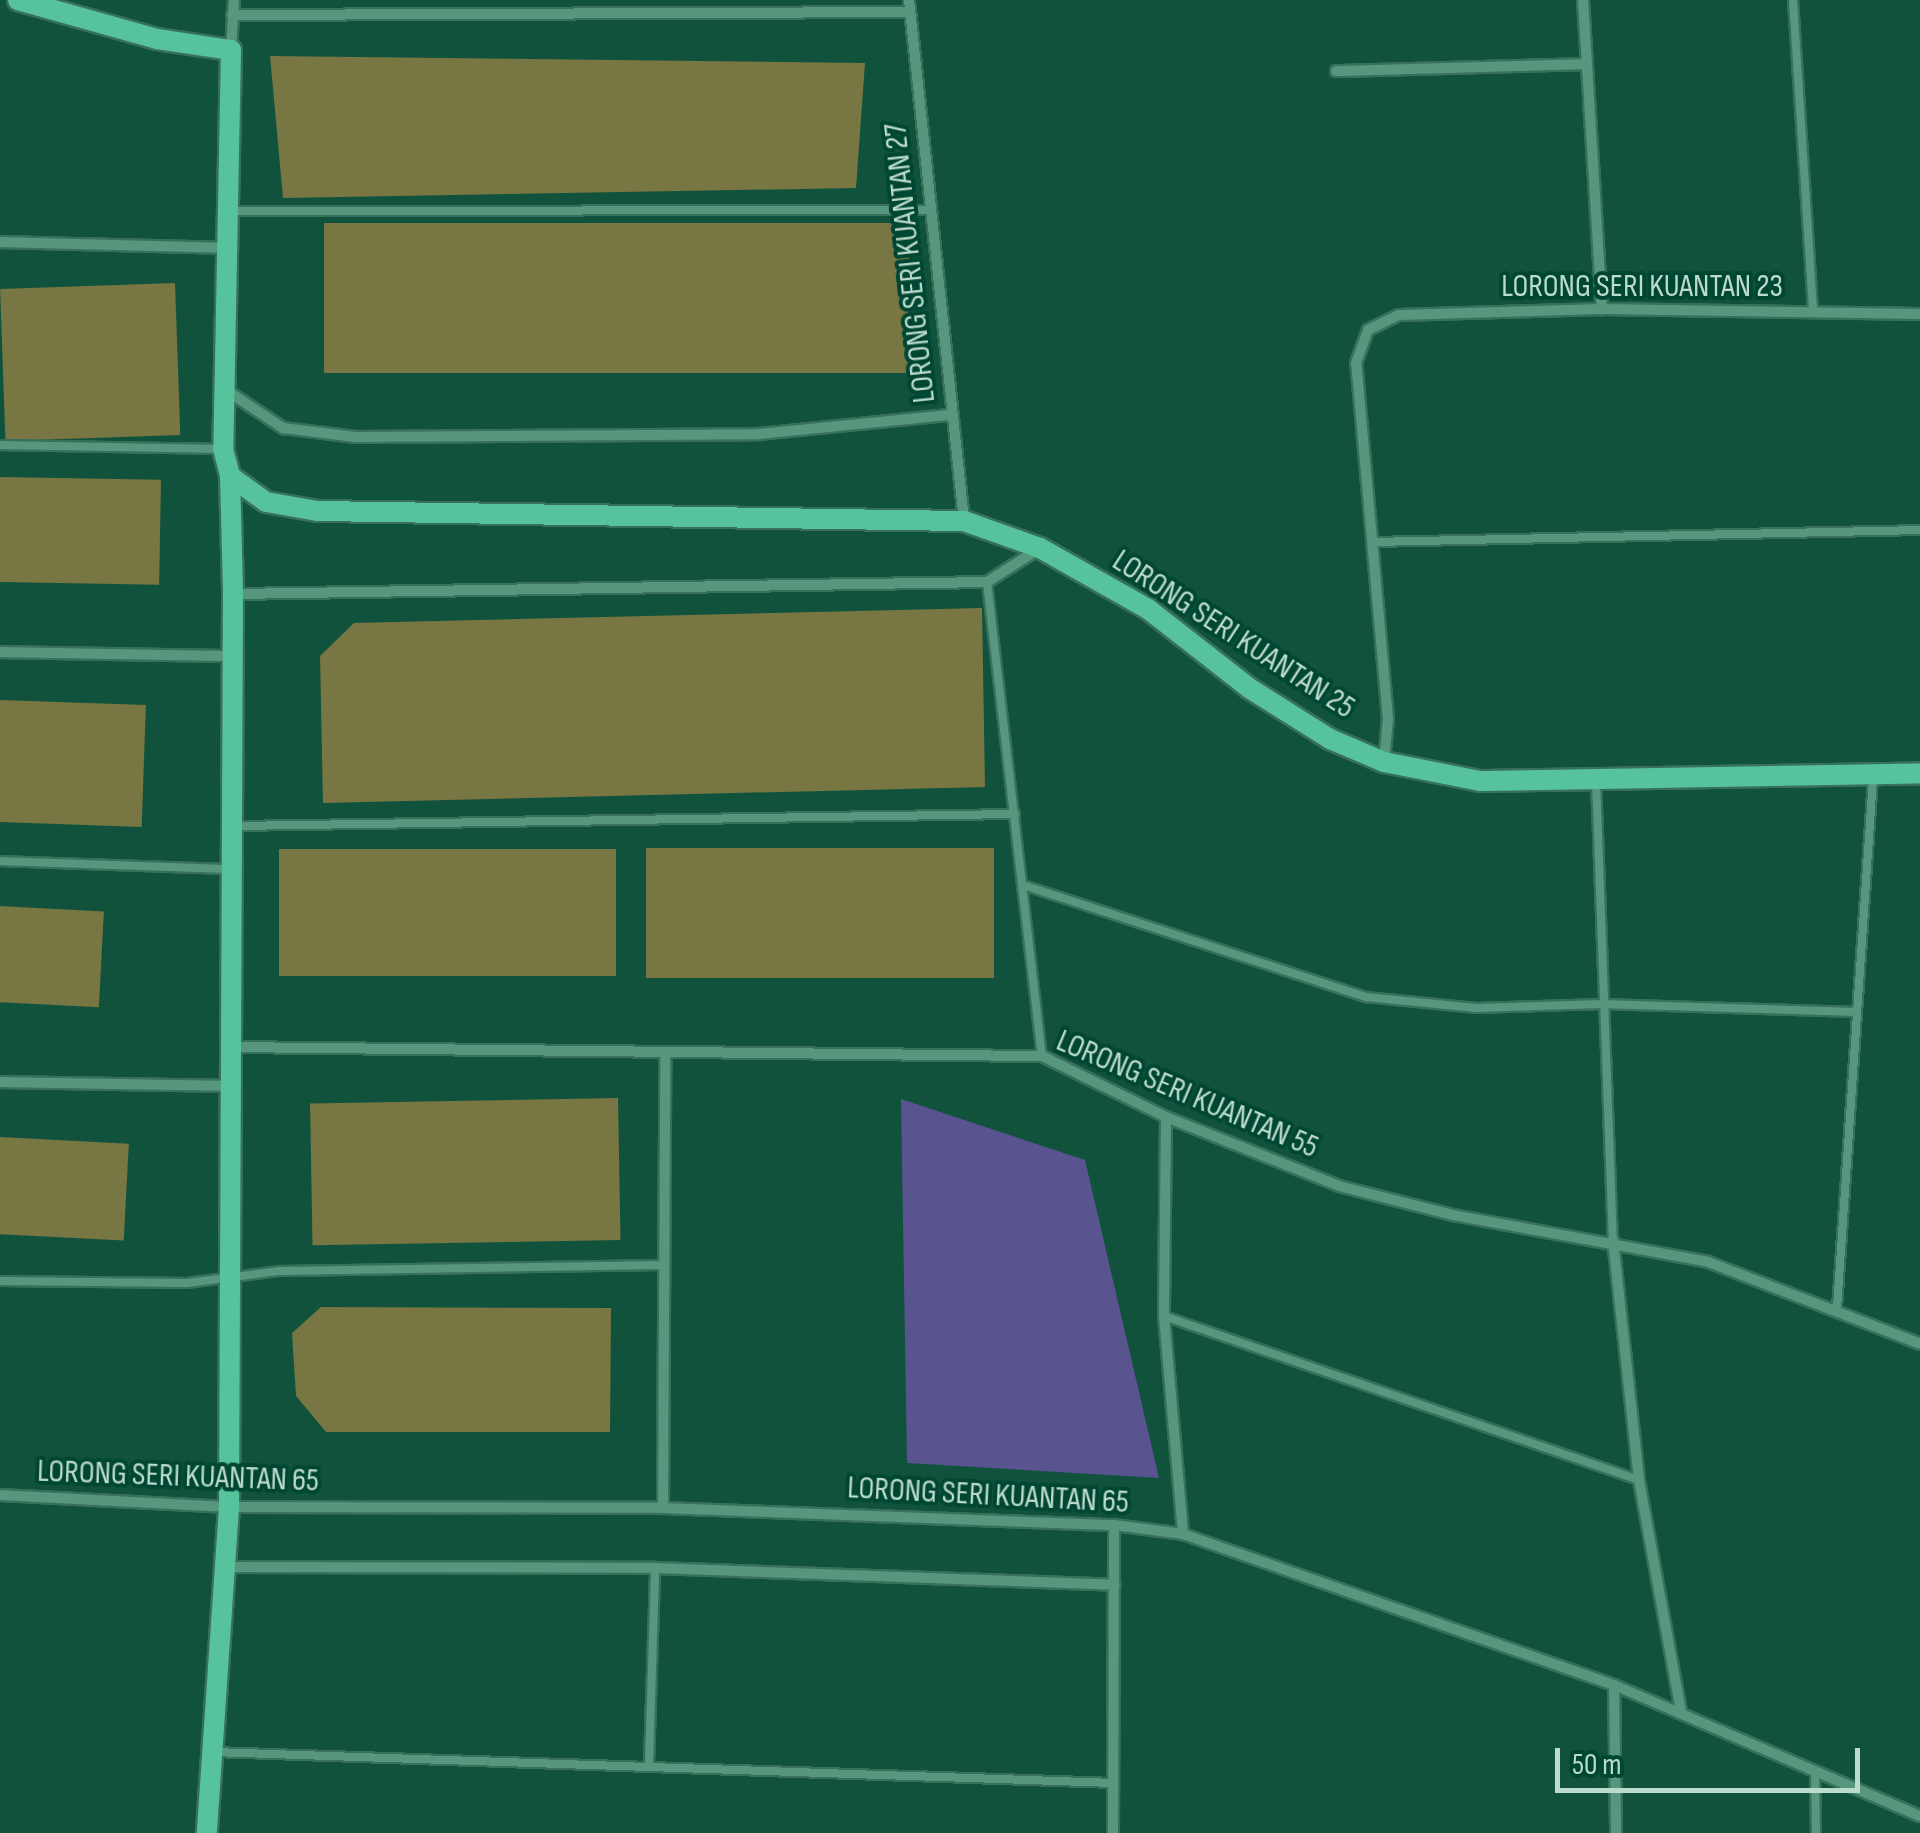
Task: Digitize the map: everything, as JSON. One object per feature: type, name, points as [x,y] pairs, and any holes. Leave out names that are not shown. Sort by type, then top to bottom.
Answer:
[{"type":"street","points":[[18,0],[157,39],[231,50]]},
{"type":"street","points":[[207,1833],[230,1506],[229,826],[233,594],[230,476],[223,449],[234,0]]},
{"type":"street","points":[[1583,0],[1602,308]]},
{"type":"street","points":[[232,15],[910,6]]},
{"type":"street","name":"LORONG SERI KUANTAN 27","points":[[910,6],[964,521]]},
{"type":"street","points":[[1336,71],[1584,64]]},
{"type":"street","points":[[0,242],[227,248]]},
{"type":"street","name":"LORONG SERI KUANTAN 23","points":[[1372,542],[1356,363],[1368,330],[1399,315],[1602,308],[1920,314]]},
{"type":"street","points":[[225,390],[283,428],[355,437],[759,434],[951,414]]},
{"type":"street","name":"LORONG SERI KUANTAN 25","points":[[230,476],[266,502],[318,512],[964,521],[1040,548],[1148,609],[1249,688],[1330,739],[1384,762],[1480,780],[1920,773]]},
{"type":"street","points":[[1372,542],[1388,720],[1384,762]]},
{"type":"street","points":[[233,594],[986,582],[1040,548]]},
{"type":"street","points":[[0,652],[232,656]]},
{"type":"street","name":"LORONG SERI KUANTAN 55","points":[[230,1047],[664,1056],[1042,1056],[1166,1117],[1339,1186],[1452,1215],[1613,1240],[1708,1262],[1837,1308],[1920,1344]]},
{"type":"street","points":[[662,1508],[664,1056]]},
{"type":"street","points":[[0,1082],[229,1086]]},
{"type":"street","points":[[1166,1117],[1164,1316],[1184,1534]]},
{"type":"street","points":[[1613,1240],[1639,1480],[1681,1711]]},
{"type":"street","name":"LORONG SERI KUANTAN 65","points":[[0,1495],[230,1506],[662,1508],[1114,1525],[1184,1534],[1614,1685],[1920,1816]]},
{"type":"street","points":[[1113,1833],[1114,1525]]},
{"type":"street","points":[[225,1567],[655,1568],[1114,1586]]},
{"type":"street","points":[[1614,1685],[1616,1833]]},
{"type":"lane","points":[[1793,0],[1813,312]]},
{"type":"lane","points":[[226,211],[930,210]]},
{"type":"lane","points":[[0,445],[223,449]]},
{"type":"lane","points":[[1372,542],[1920,530]]},
{"type":"lane","points":[[986,582],[1042,1056]]},
{"type":"lane","points":[[1837,1308],[1874,774]]},
{"type":"lane","points":[[1596,780],[1613,1240]]},
{"type":"lane","points":[[229,826],[1015,814]]},
{"type":"lane","points":[[0,861],[230,870]]},
{"type":"lane","points":[[1023,885],[1366,997],[1476,1008],[1602,1004],[1856,1012]]},
{"type":"lane","points":[[0,1281],[187,1283],[232,1277],[663,1265]]},
{"type":"lane","points":[[1164,1316],[1639,1480]]},
{"type":"lane","points":[[649,1764],[655,1568]]},
{"type":"lane","points":[[213,1752],[1113,1782]]},
{"type":"lane","points":[[1816,1772],[1816,1833]]},
{"type":"shaded area","points":[[901,1099],[1085,1160],[1159,1478],[907,1463]]},
{"type":"building","points":[[270,56],[865,63],[856,188],[283,198]]},
{"type":"building","points":[[324,223],[909,223],[909,373],[324,373]]},
{"type":"building","points":[[175,283],[180,435],[5,441],[0,289]]},
{"type":"building","points":[[0,477],[161,480],[159,585],[0,582]]},
{"type":"building","points":[[982,608],[985,787],[323,803],[320,656],[354,623]]},
{"type":"building","points":[[0,700],[146,705],[142,827],[0,822]]},
{"type":"building","points":[[646,848],[994,848],[994,978],[646,978]]},
{"type":"building","points":[[279,849],[616,849],[616,976],[279,976]]},
{"type":"building","points":[[0,906],[104,911],[99,1007],[0,1002]]},
{"type":"building","points":[[618,1098],[620,1240],[313,1245],[310,1103]]},
{"type":"building","points":[[0,1137],[129,1144],[124,1241],[0,1234]]},
{"type":"building","points":[[321,1307],[611,1308],[610,1432],[326,1432],[296,1396],[292,1333]]}]
